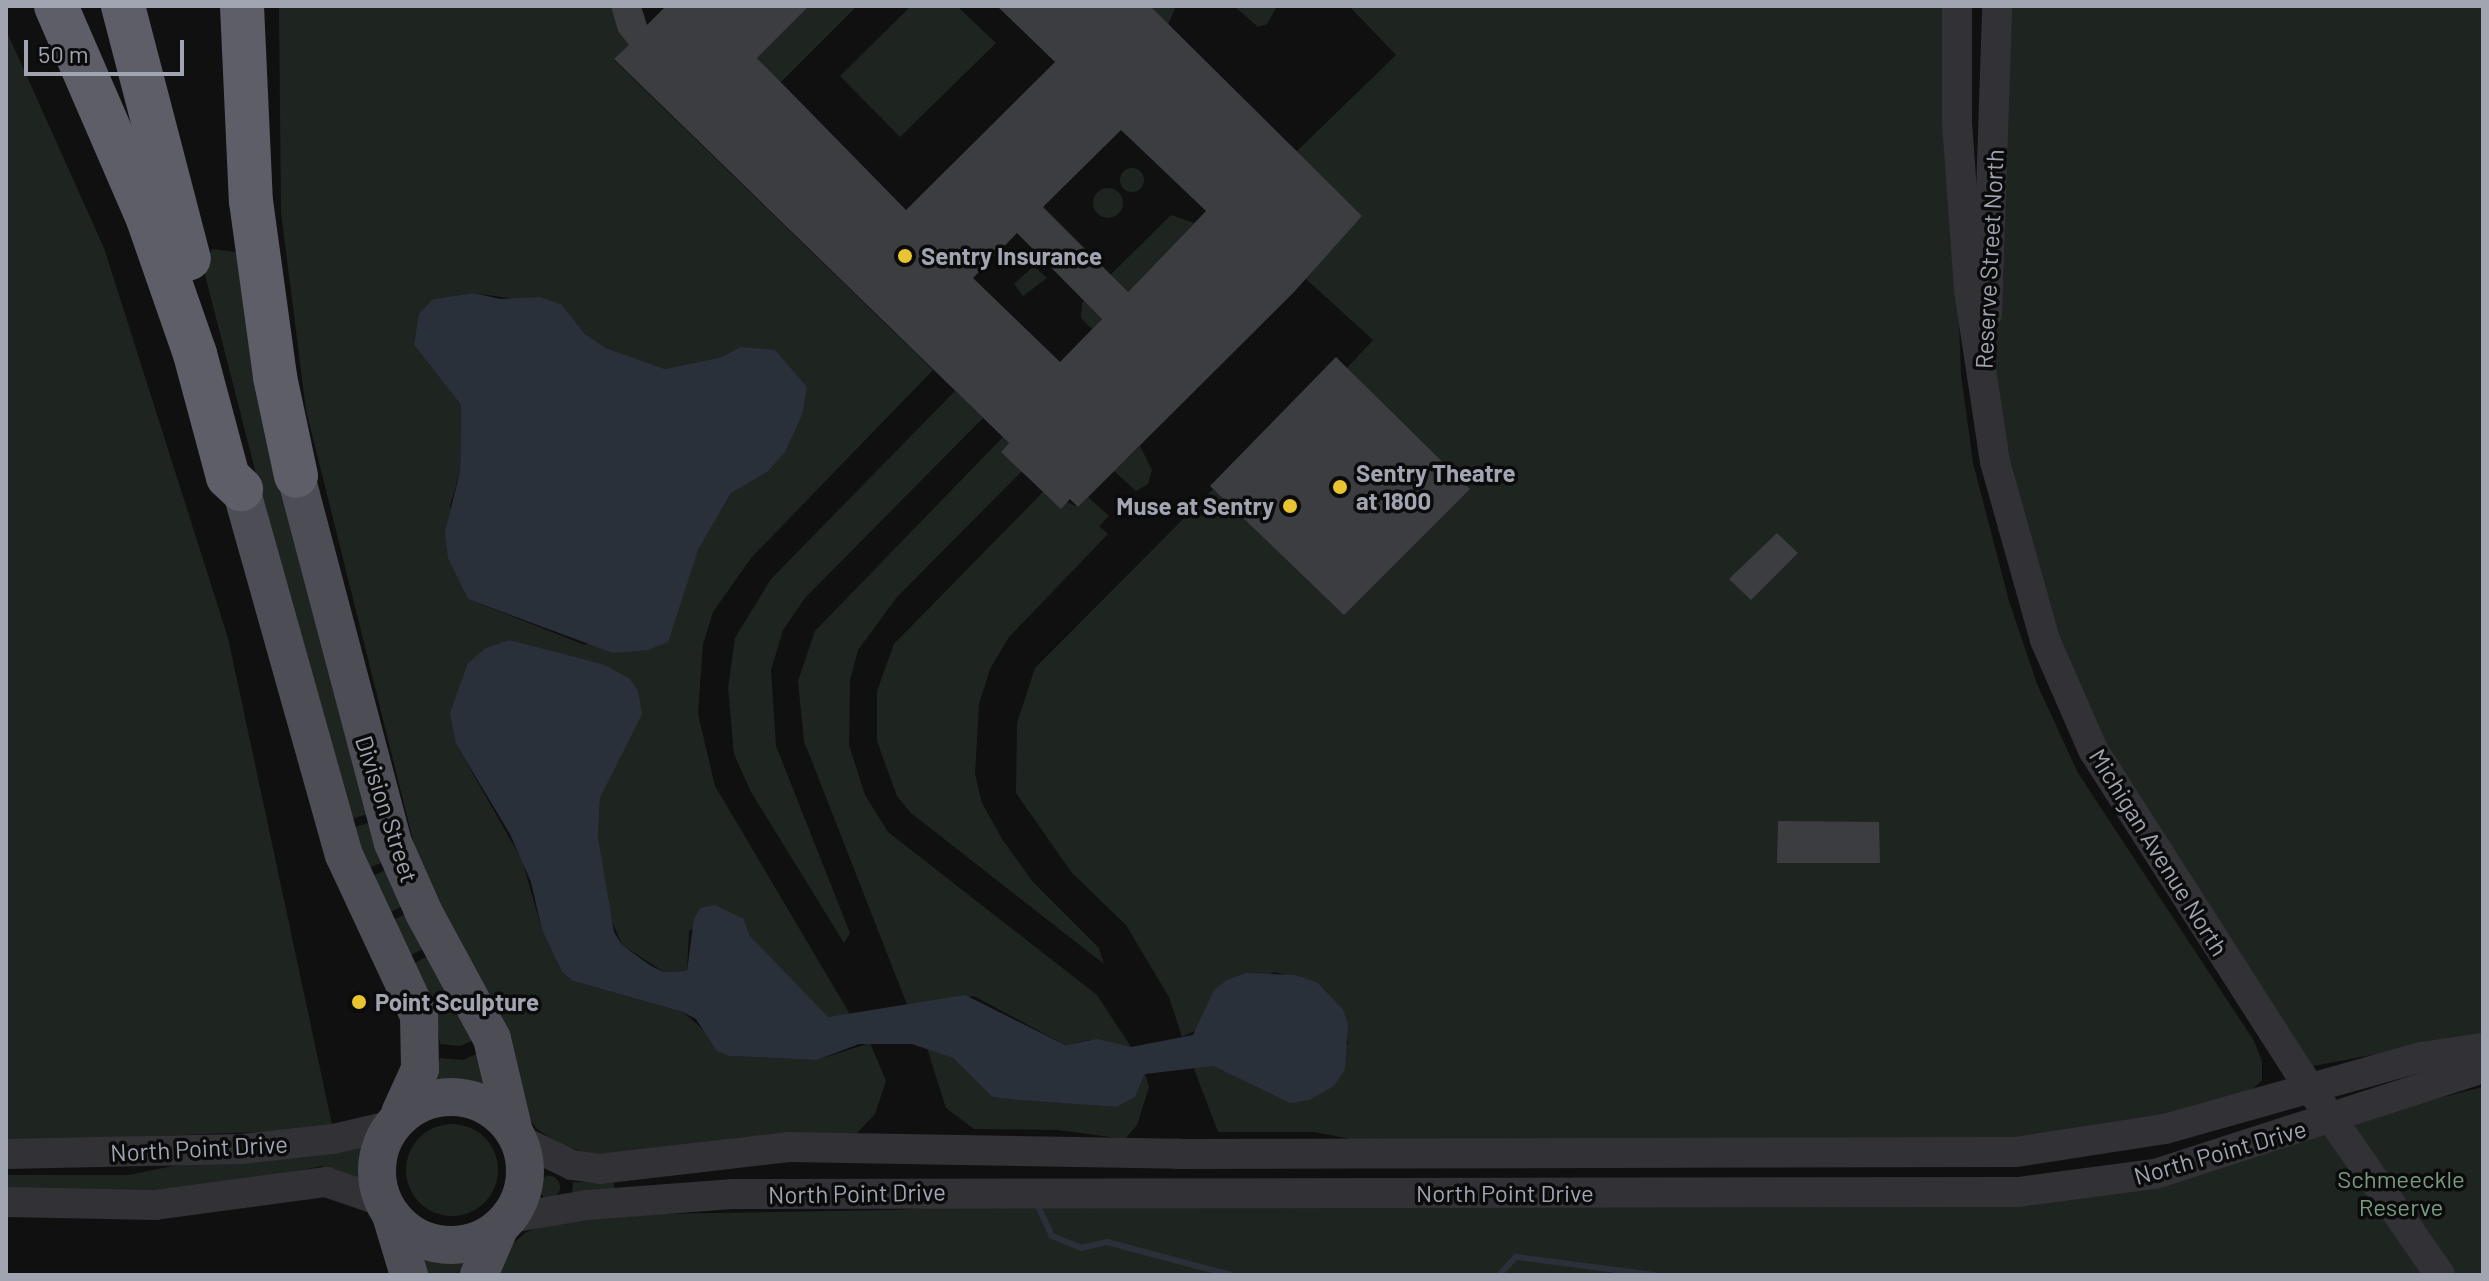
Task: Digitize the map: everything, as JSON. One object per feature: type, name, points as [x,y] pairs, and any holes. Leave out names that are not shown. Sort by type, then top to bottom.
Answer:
[{"type":"highway","points":[[56,6],[153,232],[195,354],[228,477],[241,489]]},
{"type":"highway","points":[[123,6],[244,473],[241,489]]},
{"type":"highway","points":[[242,6],[251,201],[275,377],[296,476]]},
{"type":"main road","name":"Division Street","points":[[296,476],[393,843],[492,1039],[518,1135]]},
{"type":"main road","points":[[241,489],[344,855],[419,1016],[420,1069],[394,1119],[378,1166],[387,1208],[409,1275]]},
{"type":"main road","points":[[394,1119],[427,1101],[464,1098],[496,1112],[518,1135],[526,1172],[479,1275]]},
{"type":"main road","points":[[387,1208],[405,1230],[438,1242],[473,1241],[504,1224]]},
{"type":"street","name":"Reserve Street North","points":[[1957,6],[1961,209],[1984,380]]},
{"type":"street","name":"Reserve Street North","points":[[1984,380],[1997,6]]},
{"type":"street","name":"Michigan Avenue North","points":[[1984,380],[1995,462],[2013,537],[2067,696],[2093,750],[2312,1091],[2440,1275]]},
{"type":"street","name":"North Point Drive","points":[[518,1135],[572,1165],[599,1169],[789,1147],[1094,1154],[1977,1154],[2108,1141],[2312,1091],[2422,1057],[2483,1048]]},
{"type":"street","name":"North Point Drive","points":[[504,1224],[587,1205],[732,1194],[1992,1193],[2155,1174],[2483,1068]]},
{"type":"street","name":"North Point Drive","points":[[6,1154],[241,1149],[333,1139],[394,1119]]},
{"type":"street","name":"North Point Drive","points":[[6,1202],[155,1205],[326,1182],[387,1208]]},
{"type":"green space","points":[[279,6],[612,6],[618,31],[630,44],[614,60],[933,370],[751,558],[713,612],[703,644],[698,714],[715,786],[851,1016],[828,1017],[818,1010],[750,936],[744,919],[689,930],[687,971],[664,972],[622,945],[606,906],[598,838],[600,798],[621,755],[580,659],[510,640],[456,744],[522,860],[542,930],[562,972],[573,981],[683,1012],[733,1056],[817,1060],[870,1043],[886,1081],[875,1114],[857,1133],[742,1137],[624,1156],[586,1153],[558,1143],[537,1129],[525,1113],[417,856],[306,410],[281,212]],"holes":[[[474,293],[515,299],[540,297],[561,304],[585,334],[606,348],[665,369],[722,357],[740,347],[807,387],[795,427],[731,493],[698,550],[681,593],[585,645],[468,599],[450,506],[460,472],[461,405],[414,345],[433,299]]]},
{"type":"green space","points":[[809,6],[857,6],[781,82],[757,58]]},
{"type":"green space","points":[[911,6],[957,6],[996,43],[900,137],[840,76]]},
{"type":"green space","points":[[1149,6],[1176,6],[1168,25]]},
{"type":"green space","points":[[1234,6],[1277,6],[1267,24],[1258,27]]},
{"type":"green space","points":[[1349,6],[1947,6],[1961,375],[1973,463],[2009,601],[2037,684],[2078,773],[2254,1041],[2262,1061],[2262,1080],[2250,1092],[2201,1108],[2042,1136],[1961,1141],[1356,1140],[1314,1132],[1218,1132],[1193,1066],[1213,1066],[1255,1086],[1348,1044],[1343,1009],[1317,982],[1274,972],[1207,1005],[1199,1029],[1182,1037],[1169,997],[1126,925],[1072,873],[1016,793],[1017,723],[1035,668],[1213,489],[1232,506],[1469,489],[1347,368],[1373,340],[1305,278],[1362,216],[1296,152],[1396,55]]},
{"type":"green space","points":[[1997,6],[2483,6],[2483,1034],[2297,1069],[2093,750],[1984,380]]},
{"type":"green space","points":[[6,30],[104,248],[228,638],[333,1129],[6,1142]]},
{"type":"green space","points":[[1132,168],[1140,172],[1144,180],[1140,188],[1132,192],[1124,188],[1120,180],[1124,172]]},
{"type":"green space","points":[[1108,188],[1119,192],[1123,203],[1119,214],[1108,218],[1097,214],[1093,203],[1097,192]]},
{"type":"green space","points":[[1171,215],[1194,223],[1092,329],[1081,318],[1082,303]]},
{"type":"green space","points":[[213,249],[241,253],[371,813],[345,821],[202,263]]},
{"type":"green space","points":[[1034,266],[1047,278],[1023,296],[1014,284]]},
{"type":"green space","points":[[955,391],[983,418],[805,598],[783,630],[771,670],[776,746],[850,933],[844,943],[751,792],[734,754],[728,688],[735,638],[771,579]]},
{"type":"green space","points":[[1003,437],[1009,443],[1001,452],[1022,471],[897,597],[858,650],[850,680],[849,745],[865,795],[888,832],[1097,995],[1131,1047],[1089,1040],[1065,1045],[974,996],[908,1007],[804,741],[798,681],[815,631]]},
{"type":"green space","points":[[1140,446],[1152,470],[1148,484],[1136,491],[1114,471]]},
{"type":"green space","points":[[1043,492],[1078,507],[1088,497],[1109,516],[1099,526],[1108,534],[1009,637],[990,669],[979,704],[975,774],[982,803],[1002,839],[1033,882],[1099,948],[1104,964],[911,813],[897,796],[877,741],[877,691],[894,644]]},
{"type":"green space","points":[[375,821],[388,860],[364,870],[348,829]]},
{"type":"green space","points":[[391,868],[406,904],[385,915],[367,878]]},
{"type":"green space","points":[[410,912],[427,947],[407,957],[389,922]]},
{"type":"green space","points":[[431,954],[451,991],[430,1000],[412,965]]},
{"type":"green space","points":[[455,998],[477,1039],[460,1046],[440,1044],[434,1008]]},
{"type":"green space","points":[[927,1048],[953,1058],[992,1097],[1117,1107],[1135,1097],[1145,1074],[1149,1087],[1137,1125],[1125,1139],[1058,1130],[974,1129],[946,1108]]},
{"type":"green space","points":[[483,1051],[488,1091],[461,1084],[432,1087],[440,1058],[463,1060]]},
{"type":"green space","name":"Schmeeckle Reserve","points":[[2483,1087],[2483,1275],[494,1275],[502,1254],[526,1232],[563,1220],[653,1214],[893,1210],[1190,1194],[2094,1185]]},
{"type":"green space","points":[[452,1124],[478,1132],[490,1144],[498,1170],[490,1196],[478,1208],[452,1216],[426,1208],[414,1196],[406,1170],[414,1144],[426,1132]]},
{"type":"green space","points":[[370,1144],[367,1181],[322,1166],[188,1191],[6,1190],[6,1175],[129,1175],[187,1163]]},
{"type":"green space","points":[[549,1176],[557,1179],[560,1187],[557,1195],[549,1198],[541,1195],[538,1187],[541,1179]]},
{"type":"green space","points":[[573,1182],[614,1183],[614,1190],[572,1194]]},
{"type":"green space","points":[[411,1248],[436,1257],[470,1253],[462,1275],[422,1275]]},
{"type":"shaded area","points":[[474,293],[500,299],[540,297],[561,304],[585,334],[606,348],[665,369],[722,357],[740,347],[775,350],[807,387],[802,415],[785,452],[768,471],[731,493],[698,550],[668,642],[648,650],[613,653],[468,599],[448,558],[445,532],[460,472],[461,405],[414,345],[419,314],[433,299]]},
{"type":"shaded area","points":[[510,640],[605,665],[630,679],[638,691],[642,714],[600,798],[598,838],[614,932],[622,945],[651,966],[664,972],[687,971],[694,919],[700,908],[715,905],[744,919],[750,936],[828,1017],[965,995],[1065,1045],[1097,1039],[1131,1047],[1193,1035],[1214,990],[1227,980],[1246,973],[1294,975],[1317,982],[1343,1009],[1348,1025],[1345,1069],[1334,1086],[1309,1100],[1290,1103],[1213,1066],[1145,1074],[1135,1097],[1117,1107],[992,1097],[953,1058],[912,1044],[859,1044],[817,1060],[730,1056],[717,1051],[696,1019],[683,1012],[573,981],[562,972],[542,930],[531,882],[510,834],[456,744],[450,713],[468,663],[486,648]]},
{"type":"building","name":"Sentry Insurance","points":[[611,6],[641,6],[647,25],[666,6],[809,6],[757,58],[906,210],[1055,62],[997,6],[1150,6],[1362,216],[1294,292],[1078,507],[1070,499],[1061,509],[1001,452],[1009,443],[614,59],[629,45],[618,31]],"holes":[[[1121,130],[1206,211],[1128,292],[1043,207]],[[1017,233],[1102,319],[1060,362],[973,278]]]},
{"type":"building","name":"Sentry Theatre at 1800","points":[[1336,357],[1470,489],[1344,615],[1210,486]]},
{"type":"building","points":[[1777,533],[1798,553],[1751,600],[1729,579]]},
{"type":"building","points":[[1778,821],[1879,822],[1880,863],[1777,863]]},
{"type":"waterway","points":[[1037,1204],[1052,1236],[1081,1248],[1107,1242],[1231,1275]]},
{"type":"waterway","points":[[1499,1275],[1516,1257],[1654,1275]]},
{"type":"place","name":"Sentry Insurance","points":[[905,256]]},
{"type":"place","name":"Sentry Theatre at 1800","points":[[1340,487]]},
{"type":"place","name":"Muse at Sentry","points":[[1290,506]]},
{"type":"place","name":"Point Sculpture","points":[[359,1002]]}]
